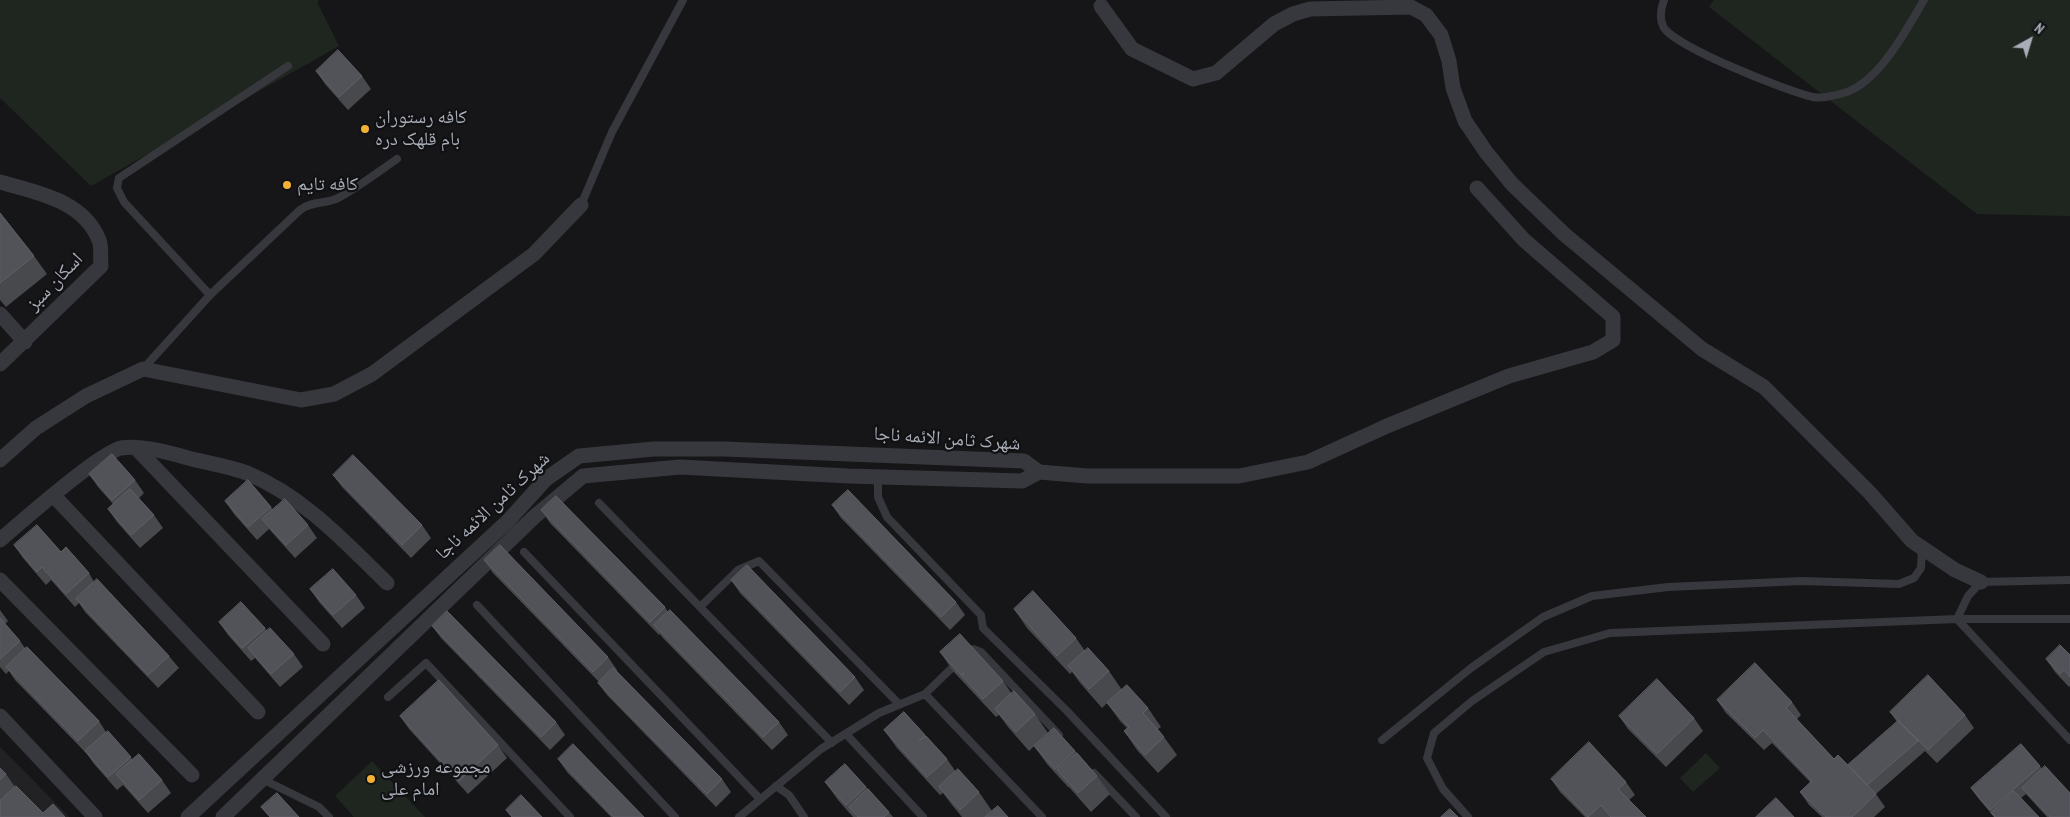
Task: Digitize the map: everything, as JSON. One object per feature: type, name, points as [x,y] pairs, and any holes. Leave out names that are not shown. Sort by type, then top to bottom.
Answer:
[{"type":"street","points":[[1101,6],[1132,49],[1194,79],[1216,73],[1274,24],[1293,14],[1310,9],[1411,7],[1426,15],[1440,35],[1449,61],[1453,88],[1465,121],[1486,152],[1512,184],[1564,234],[1702,350],[1764,387],[1870,493],[1912,541],[1955,570],[1981,582]]},
{"type":"street","name":"اسکان سبز","points":[[0,182],[63,201],[84,218],[100,240],[101,266],[25,342],[2,358]]},
{"type":"street","points":[[1039,472],[1087,476],[1239,476],[1308,462],[1387,426],[1500,380],[1592,352],[1613,340],[1613,317],[1524,240],[1477,188]]},
{"type":"street","points":[[0,460],[36,428],[86,396],[143,369],[301,400],[334,394],[372,374],[534,254],[581,205]]},
{"type":"street","points":[[0,314],[25,342]]},
{"type":"street","points":[[0,540],[100,459],[121,448],[166,452],[246,473],[279,489],[324,521],[387,583]]},
{"type":"street","points":[[136,449],[323,644]]},
{"type":"street","points":[[667,449],[667,468]]},
{"type":"street","name":"شهرک ثامن الائمه ناجا","points":[[188,817],[514,514],[546,479],[579,456],[667,449],[724,449],[1024,461],[1039,472],[1022,481],[667,468],[583,476],[526,525],[223,817]]},
{"type":"street","points":[[878,455],[878,477]]},
{"type":"street","points":[[54,496],[258,712]]},
{"type":"street","points":[[514,514],[526,525]]},
{"type":"street","points":[[0,580],[192,775]]},
{"type":"street","points":[[364,654],[376,669]]},
{"type":"street","points":[[0,716],[95,817]]},
{"type":"lane","points":[[581,205],[612,132],[683,0]]},
{"type":"lane","points":[[1664,0],[1660,9],[1663,27],[1679,42],[1779,88],[1815,98],[1846,92],[1866,81],[1892,51],[1924,0]]},
{"type":"lane","points":[[210,295],[124,202],[117,188],[119,178],[288,66]]},
{"type":"lane","points":[[143,369],[210,295],[308,204],[327,202],[339,198],[397,159]]},
{"type":"lane","points":[[878,477],[878,497],[887,517],[981,615],[983,628],[1067,711],[1166,817]]},
{"type":"lane","points":[[599,503],[832,743]]},
{"type":"lane","points":[[1382,740],[1471,668],[1543,617],[1592,596],[1668,586],[1802,581],[1899,584],[1914,578],[1921,568],[1922,548]]},
{"type":"lane","points":[[524,552],[760,799]]},
{"type":"lane","points":[[700,607],[738,570],[760,561],[899,704]]},
{"type":"lane","points":[[1957,619],[1968,596],[1981,582],[2070,580]]},
{"type":"lane","points":[[477,605],[675,817]]},
{"type":"lane","points":[[1957,619],[2070,740]]},
{"type":"lane","points":[[1468,817],[1443,789],[1427,758],[1434,733],[1472,701],[1544,652],[1610,633],[1957,619],[2070,619]]},
{"type":"lane","points":[[739,817],[832,743],[879,713],[925,694],[973,649],[981,652],[1068,745]]},
{"type":"lane","points":[[388,697],[426,662],[570,817]]},
{"type":"lane","points":[[925,694],[1042,817]]},
{"type":"lane","points":[[846,734],[923,817]]},
{"type":"lane","points":[[1088,767],[1136,817]]},
{"type":"lane","points":[[262,779],[319,807],[329,817]]},
{"type":"lane","points":[[776,786],[789,795],[804,817]]},
{"type":"shaded area","points":[[0,0],[318,0],[318,4],[339,46],[91,186],[0,98]]},
{"type":"shaded area","points":[[1714,0],[2070,0],[2070,216],[1977,214],[1709,7]]},
{"type":"shaded area","points":[[0,747],[34,781],[69,817],[0,817]]},
{"type":"shaded area","points":[[1706,753],[1720,768],[1693,792],[1680,778]]},
{"type":"shaded area","name":"مجموعه ورزشی امام علی","points":[[372,761],[425,817],[354,817],[335,796]]},
{"type":"building","points":[[338,50],[362,76],[339,97],[316,71]]},
{"type":"building","points":[[0,213],[34,256],[0,283]]},
{"type":"building","points":[[112,454],[135,480],[112,500],[89,474]]},
{"type":"building","points":[[353,455],[422,525],[402,545],[333,475]]},
{"type":"building","points":[[248,480],[271,507],[248,527],[225,501]]},
{"type":"building","points":[[130,489],[154,515],[131,535],[108,509]]},
{"type":"building","points":[[848,490],[956,602],[941,617],[832,505]]},
{"type":"building","points":[[556,496],[665,607],[650,622],[541,510]]},
{"type":"building","points":[[285,499],[308,525],[286,545],[262,519]]},
{"type":"building","points":[[37,525],[61,552],[66,547],[89,573],[66,594],[42,567],[37,572],[14,545]]},
{"type":"building","points":[[500,545],[608,657],[593,672],[484,560]]},
{"type":"building","points":[[747,565],[855,677],[840,692],[731,580]]},
{"type":"building","points":[[333,569],[356,595],[333,615],[310,589]]},
{"type":"building","points":[[97,579],[169,656],[148,675],[76,599]]},
{"type":"building","points":[[1033,591],[1076,638],[1057,656],[1014,609]]},
{"type":"building","points":[[241,602],[265,628],[242,648],[219,622]]},
{"type":"building","points":[[670,610],[779,722],[763,737],[654,625]]},
{"type":"building","points":[[447,611],[556,722],[541,737],[432,626]]},
{"type":"building","points":[[0,618],[20,641],[0,659]]},
{"type":"building","points":[[270,628],[294,654],[271,674],[248,648]]},
{"type":"building","points":[[960,634],[1003,681],[983,699],[962,676],[964,673],[961,675],[940,652]]},
{"type":"building","points":[[2060,645],[2070,655],[2070,677],[2064,670],[2060,674],[2046,659]]},
{"type":"building","points":[[27,647],[99,721],[78,741],[6,667]]},
{"type":"building","points":[[1088,648],[1109,671],[1089,689],[1068,666]]},
{"type":"building","points":[[1755,663],[1792,702],[1786,708],[1834,759],[1838,755],[1876,794],[1852,817],[1826,817],[1800,792],[1812,781],[1763,730],[1755,738],[1717,700]]},
{"type":"building","points":[[613,668],[722,779],[707,794],[598,683]]},
{"type":"building","points":[[1928,675],[1965,715],[1928,750],[1890,712]]},
{"type":"building","points":[[1657,679],[1694,718],[1657,754],[1619,716]]},
{"type":"building","points":[[439,680],[498,745],[459,781],[400,716]]},
{"type":"building","points":[[1127,685],[1148,708],[1143,713],[1164,737],[1145,755],[1124,731],[1129,727],[1107,703]]},
{"type":"building","points":[[1014,691],[1035,714],[1016,732],[995,709]]},
{"type":"building","points":[[904,712],[925,735],[919,741],[926,736],[947,759],[927,777],[884,730]]},
{"type":"building","points":[[1898,721],[1918,741],[1867,785],[1848,765]]},
{"type":"building","points":[[1054,728],[1075,751],[1055,769],[1034,746]]},
{"type":"building","points":[[108,731],[131,757],[108,777],[85,751]]},
{"type":"building","points":[[1589,742],[1626,782],[1618,789],[1646,817],[1611,817],[1601,805],[1588,817],[1551,779]]},
{"type":"building","points":[[573,744],[644,817],[614,817],[558,759]]},
{"type":"building","points":[[2021,744],[2040,766],[1990,810],[1971,788]]},
{"type":"building","points":[[1077,753],[1097,776],[1078,793],[1057,770]]},
{"type":"building","points":[[139,754],[162,780],[139,800],[116,774]]},
{"type":"building","points":[[845,764],[866,787],[846,805],[825,782]]},
{"type":"building","points":[[2045,766],[2070,793],[2070,817],[2050,817],[2022,788]]},
{"type":"building","points":[[0,768],[6,774],[0,780]]},
{"type":"building","points":[[958,769],[979,792],[960,810],[939,787]]},
{"type":"building","points":[[16,786],[43,813],[53,804],[65,817],[0,817],[0,801]]},
{"type":"building","points":[[868,789],[889,812],[884,817],[858,817],[849,807]]},
{"type":"building","points":[[2014,791],[2039,817],[1995,817],[1991,813]]},
{"type":"building","points":[[277,793],[299,817],[270,817],[261,807]]},
{"type":"building","points":[[521,795],[542,817],[512,817],[506,810]]},
{"type":"building","points":[[1776,798],[1794,817],[1756,817]]},
{"type":"building","points":[[998,806],[1008,817],[985,817]]},
{"type":"building","points":[[1450,809],[1458,817],[1441,817]]},
{"type":"place","name":"کافه رستوران بام قلهک دره","points":[[365,129]]},
{"type":"place","name":"کافه تایم","points":[[287,185]]},
{"type":"place","name":"مجموعه ورزشی امام علی","points":[[371,779]]}]
